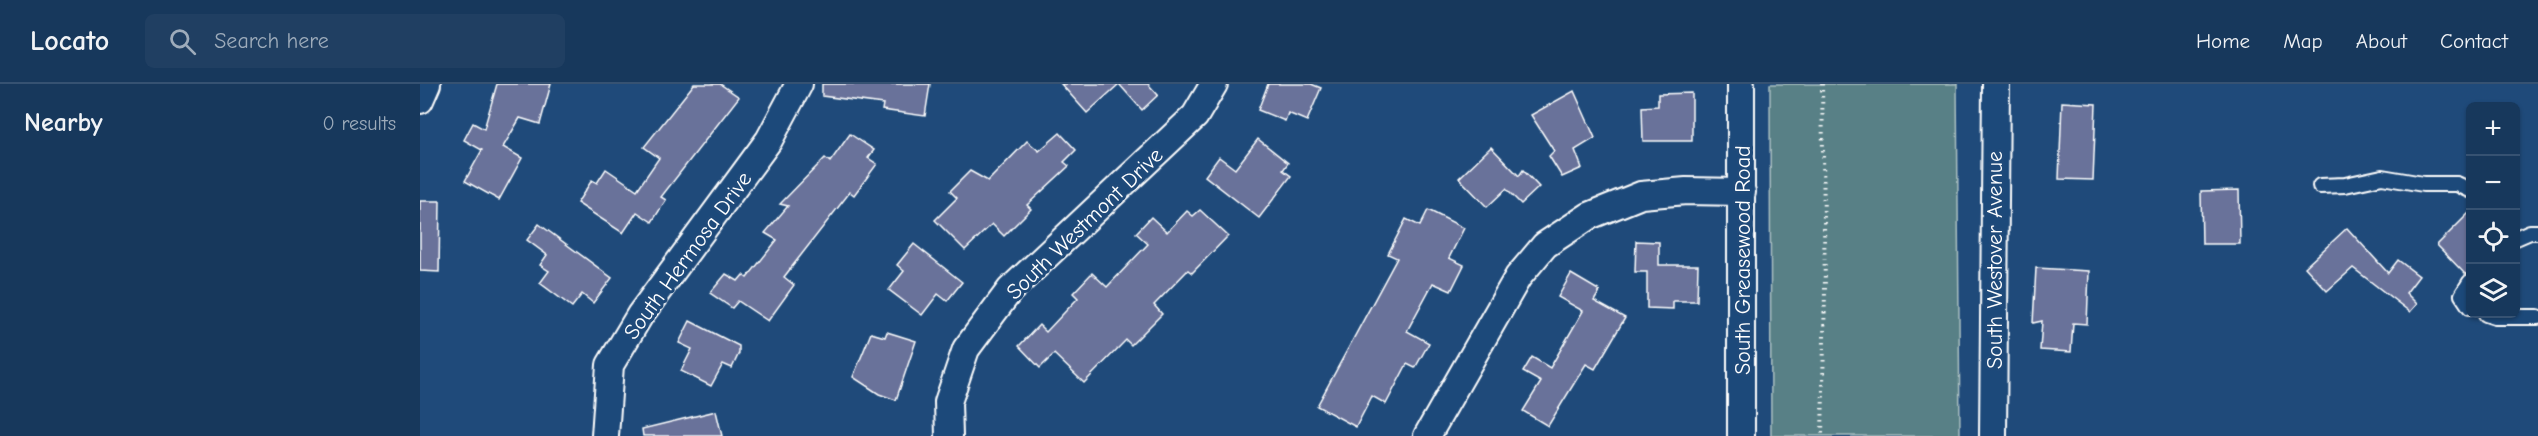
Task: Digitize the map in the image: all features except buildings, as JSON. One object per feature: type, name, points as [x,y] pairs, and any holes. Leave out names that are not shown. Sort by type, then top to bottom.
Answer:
[{"type":"street","points":[[420,100],[427,84]]},
{"type":"street","name":"South Hermosa Drive","points":[[605,436],[610,364],[640,315],[769,140],[799,84]]},
{"type":"street","name":"South Westmont Drive","points":[[948,436],[948,402],[966,349],[1010,290],[1195,116],[1214,84]]},
{"type":"street","name":"South Greasewood Road","points":[[1741,84],[1741,436]]},
{"type":"street","name":"South Westover Avenue","points":[[1993,436],[1996,84]]},
{"type":"street","points":[[1427,436],[1518,277],[1545,245],[1589,216],[1641,195],[1686,191],[1742,192]]},
{"type":"lane","points":[[2320,186],[2345,185],[2382,177],[2423,184],[2457,184],[2466,188]]},
{"type":"lane","points":[[2520,234],[2538,232]]},
{"type":"lane","points":[[2520,317],[2538,317]]},
{"type":"path","points":[[1822,84],[1825,290],[1822,436]]},
{"type":"green space","points":[[1770,84],[1957,84],[1960,436],[1771,436]]}]
